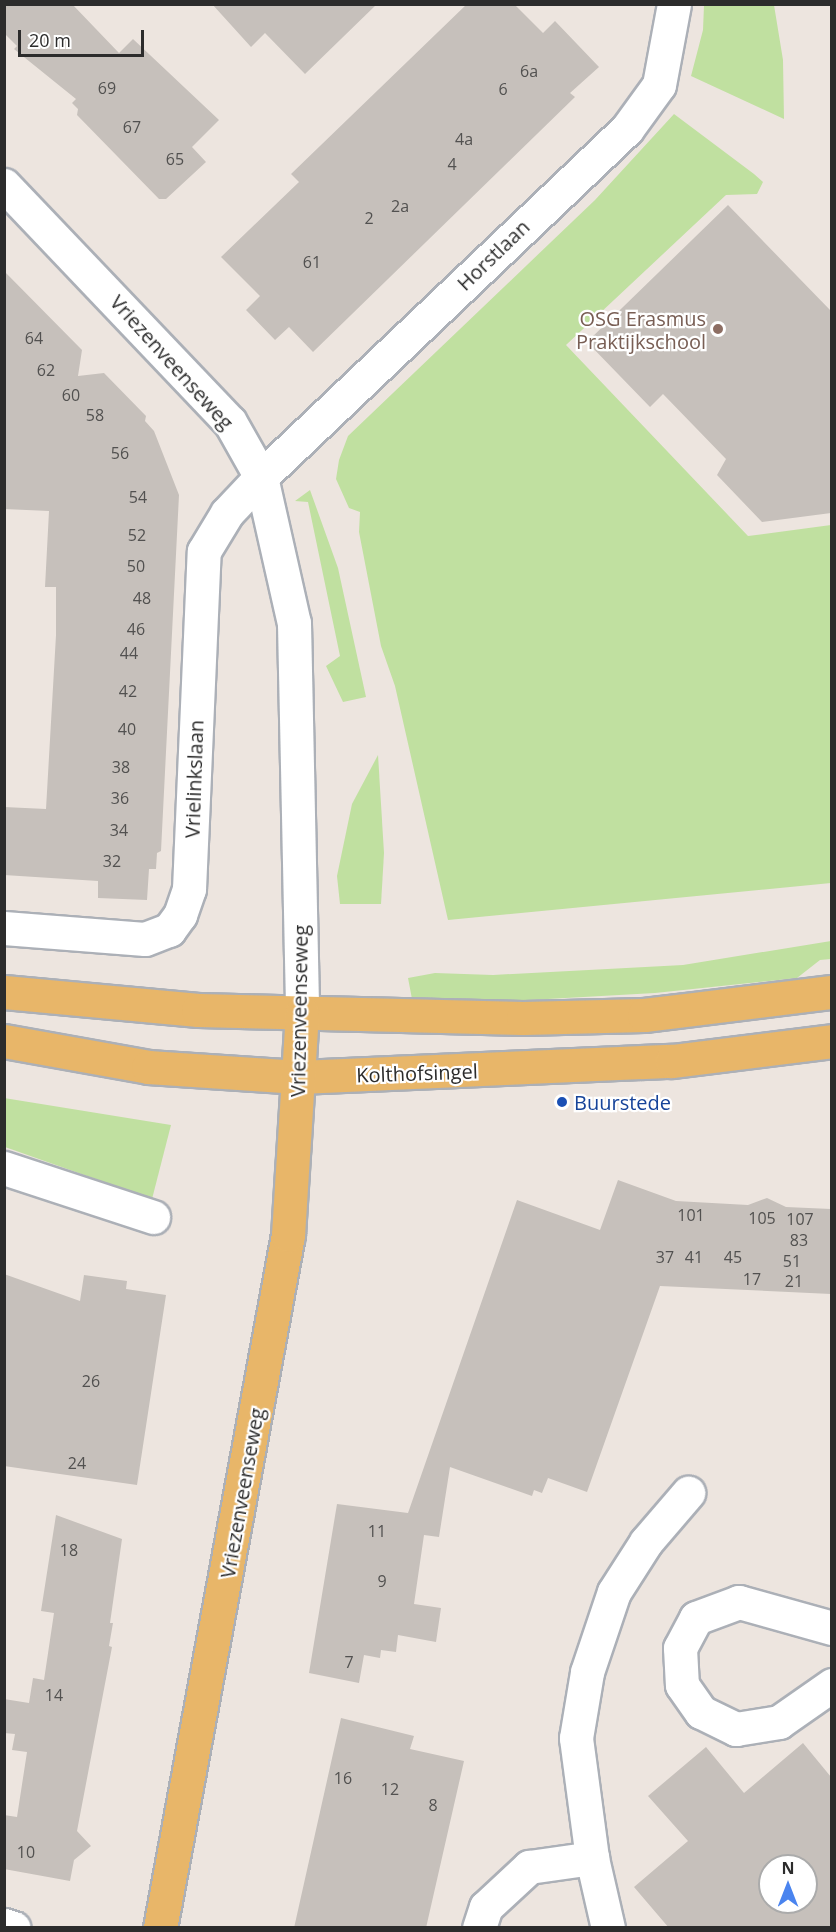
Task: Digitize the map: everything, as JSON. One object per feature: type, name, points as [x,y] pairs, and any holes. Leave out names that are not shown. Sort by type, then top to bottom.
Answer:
[{"type":"main road","points":[[4,992],[198,1010],[523,1018],[645,1015],[831,992]]},
{"type":"main road","name":"Vriezenveenseweg","points":[[160,1928],[288,1235],[302,1012]]},
{"type":"main road","name":"Kolthofsingel","points":[[4,1041],[148,1067],[298,1077],[672,1061],[831,1041]]},
{"type":"street","name":"Horstlaan","points":[[261,477],[627,129],[659,85],[674,4]]},
{"type":"street","name":"Vriezenveenseweg","points":[[4,185],[230,422],[261,477],[294,623],[302,1012]]},
{"type":"street","name":"Vrielinkslaan","points":[[11,928],[145,939],[168,930],[180,915],[189,889],[204,551],[227,513],[261,477]]},
{"type":"street","points":[[4,1168],[153,1217]]},
{"type":"street","points":[[608,1928],[592,1858],[576,1738],[587,1672],[614,1592],[646,1542],[688,1493]]},
{"type":"street","points":[[831,1628],[739,1602],[696,1618],[680,1648],[682,1685],[701,1712],[736,1729],[779,1722],[831,1685]]},
{"type":"street","points":[[479,1928],[486,1907],[529,1867],[592,1858]]},
{"type":"street","points":[[4,1925],[14,1928]]},
{"type":"green space","points":[[704,5],[774,5],[783,60],[784,119],[691,76],[703,30]]},
{"type":"green space","points":[[674,114],[763,182],[757,194],[726,195],[566,345],[748,536],[831,525],[831,883],[448,920],[395,686],[381,646],[359,532],[360,512],[349,508],[336,479],[339,460],[348,436],[595,200]]},
{"type":"green space","points":[[310,490],[338,568],[366,697],[343,702],[326,666],[340,656],[308,502],[295,501]]},
{"type":"green space","points":[[378,755],[384,853],[381,904],[340,904],[337,876],[352,804]]},
{"type":"green space","points":[[831,941],[831,959],[820,960],[797,978],[655,993],[512,1001],[412,999],[408,978],[435,973],[493,975],[683,965]]},
{"type":"green space","points":[[4,1098],[171,1125],[152,1199],[5,1147]]},
{"type":"building","points":[[4,4],[72,4],[119,53],[133,39],[219,120],[192,147],[206,162],[166,199],[159,199],[77,115],[78,109],[72,103],[76,99],[14,49],[17,46],[4,33]]},
{"type":"building","points":[[212,4],[377,4],[305,74],[265,33],[251,47]]},
{"type":"building","points":[[467,4],[514,4],[543,33],[555,21],[599,67],[570,93],[575,97],[313,352],[289,327],[275,340],[246,310],[260,296],[221,257],[299,182],[291,174]]},
{"type":"building","points":[[728,205],[831,311],[831,513],[762,522],[717,475],[726,459],[663,394],[650,407],[587,342]]},
{"type":"building","points":[[4,271],[82,350],[78,376],[104,373],[146,416],[145,421],[154,431],[179,495],[161,851],[157,853],[156,869],[149,869],[147,900],[98,898],[98,881],[4,875],[4,807],[46,809],[56,635],[56,587],[45,587],[49,511],[4,509]]},
{"type":"building","points":[[618,1180],[676,1201],[748,1205],[767,1198],[786,1207],[831,1209],[831,1294],[660,1286],[587,1492],[548,1478],[542,1493],[534,1490],[532,1496],[450,1467],[439,1537],[424,1535],[414,1604],[441,1608],[436,1642],[398,1635],[396,1652],[381,1650],[380,1658],[364,1655],[359,1683],[309,1673],[337,1504],[408,1513],[517,1200],[600,1230]]},
{"type":"building","points":[[4,1274],[80,1301],[84,1275],[127,1281],[126,1289],[166,1295],[137,1485],[4,1466]]},
{"type":"building","points":[[56,1515],[122,1539],[110,1623],[113,1623],[109,1646],[112,1647],[77,1831],[91,1846],[74,1860],[70,1881],[4,1869],[4,1815],[17,1817],[27,1752],[12,1750],[15,1734],[4,1733],[4,1699],[29,1703],[33,1678],[44,1680],[54,1613],[41,1611]]},
{"type":"building","points":[[341,1718],[414,1736],[410,1749],[464,1761],[426,1928],[294,1928]]},
{"type":"building","points":[[803,1743],[831,1777],[831,1928],[669,1928],[634,1887],[688,1841],[648,1796],[706,1747],[744,1793]]},
{"type":"place","name":"OSG Erasmus Praktijkschool","points":[[718,329]]},
{"type":"place","name":"Buurstede","points":[[562,1102]]}]
